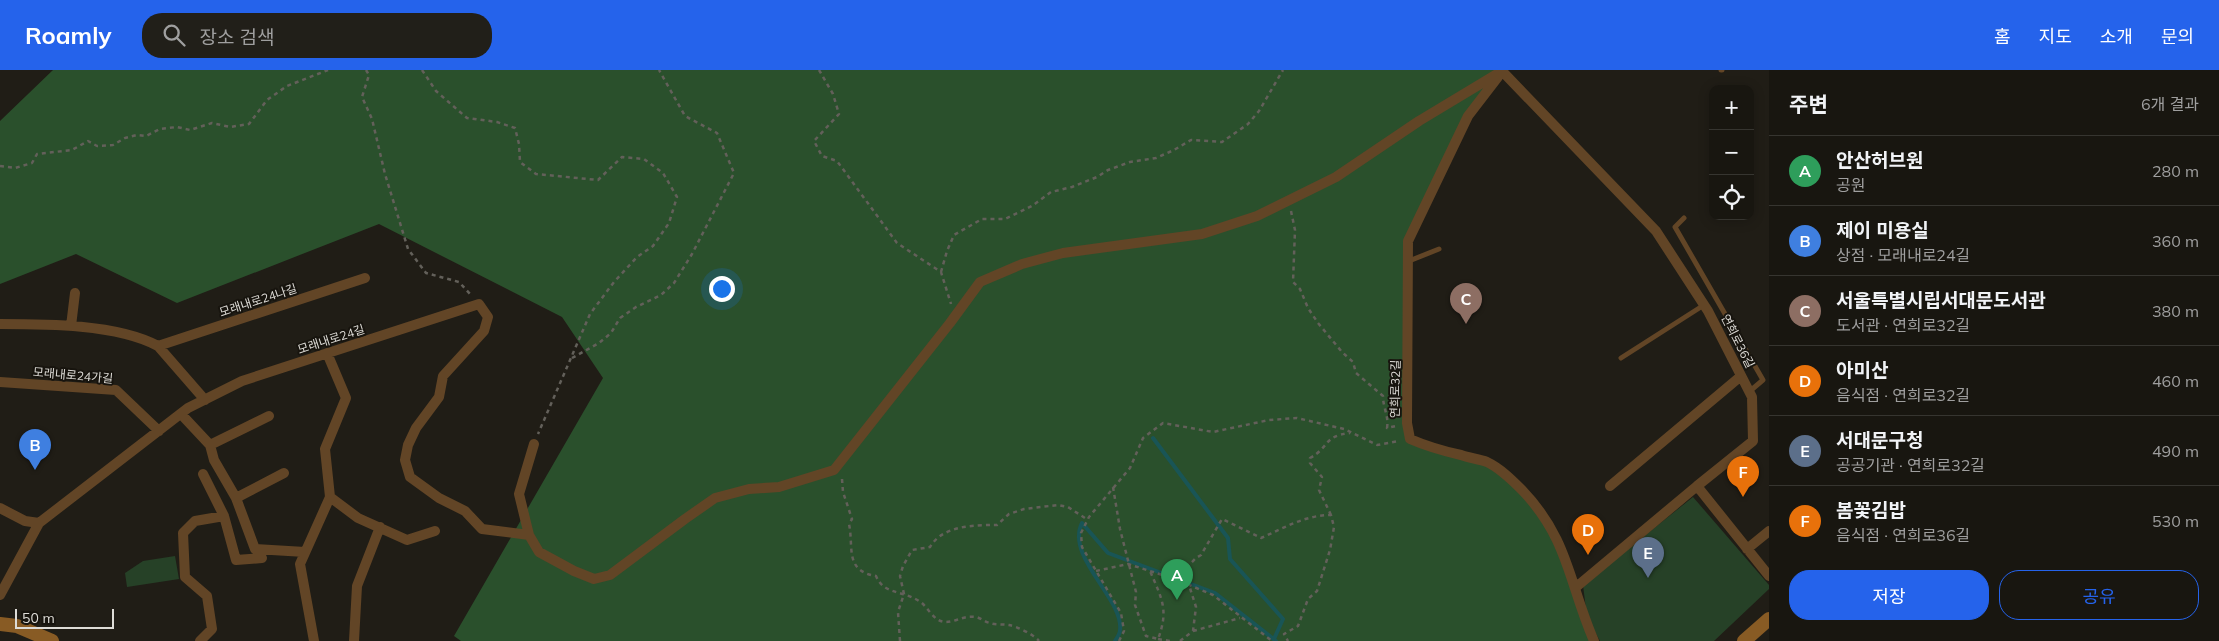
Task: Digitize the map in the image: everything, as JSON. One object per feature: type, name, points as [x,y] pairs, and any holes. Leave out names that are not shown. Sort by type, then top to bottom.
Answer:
[{"type":"main road","points":[[1744,641],[1769,619]]},
{"type":"main road","points":[[0,624],[17,626],[52,641]]},
{"type":"street","points":[[534,444],[519,494],[529,535],[539,552],[574,571],[594,579],[610,575],[685,518],[715,498],[749,489],[779,487],[834,470],[958,313],[980,282],[1022,264],[1063,253],[1202,234],[1257,216],[1336,177],[1419,122],[1503,70]]},
{"type":"street","name":"연희로32길","points":[[1410,439],[1407,423],[1408,241],[1468,116],[1503,70]]},
{"type":"street","name":"연희로36길","points":[[1503,70],[1656,231],[1704,306],[1752,397],[1753,441],[1697,486]]},
{"type":"street","name":"모래내로24나길","points":[[158,346],[365,278]]},
{"type":"street","points":[[71,326],[75,293]]},
{"type":"street","points":[[479,304],[488,317],[484,331],[443,376],[439,397],[416,428],[408,445],[405,460],[410,477],[439,498],[465,511],[482,529],[529,535]]},
{"type":"street","name":"모래내로24길","points":[[0,595],[40,523],[181,414],[204,400],[242,381],[479,304]]},
{"type":"street","points":[[0,324],[54,324],[107,331],[149,341],[158,346],[204,400]]},
{"type":"street","points":[[314,641],[300,564],[330,497],[325,449],[346,398],[327,354]]},
{"type":"street","points":[[1610,486],[1742,376]]},
{"type":"street","name":"모래내로24가길","points":[[0,382],[116,390],[159,431]]},
{"type":"street","points":[[181,414],[210,445],[214,460],[236,498],[255,549],[306,552]]},
{"type":"street","points":[[210,445],[269,416]]},
{"type":"street","points":[[1410,439],[1430,448],[1486,462],[1509,477],[1542,513],[1563,549],[1594,641]]},
{"type":"street","points":[[236,498],[284,473]]},
{"type":"street","points":[[203,474],[224,516],[236,560],[262,558]]},
{"type":"street","points":[[1575,588],[1697,486],[1769,576]]},
{"type":"street","points":[[330,497],[358,518],[407,540],[435,531]]},
{"type":"street","points":[[0,508],[25,521],[40,523]]},
{"type":"street","points":[[200,641],[212,629],[207,596],[185,577],[183,533],[195,521],[224,516]]},
{"type":"street","points":[[354,641],[357,586],[380,528]]},
{"type":"street","points":[[1746,548],[1769,531]]},
{"type":"lane","points":[[1684,218],[1675,227],[1763,380],[1749,392]]},
{"type":"lane","points":[[1408,261],[1439,249]]},
{"type":"lane","points":[[1621,358],[1704,306]]},
{"type":"path","points":[[0,166],[15,168],[32,163],[37,154],[72,150],[88,141],[98,146],[113,145],[125,138],[137,135],[146,136],[160,129],[177,127],[190,130],[212,123],[230,127],[248,124],[267,100],[287,86],[328,70]]},
{"type":"path","points":[[366,70],[369,75],[362,97],[372,119],[385,174],[408,249],[426,273],[459,282],[479,304]]},
{"type":"path","points":[[422,70],[436,91],[467,118],[497,122],[514,128],[519,144],[520,162],[536,174],[598,180],[622,157],[644,159],[663,173],[677,197],[670,223],[653,246],[637,257],[614,282],[590,314],[534,444]]},
{"type":"path","points":[[571,359],[612,333],[620,318],[636,307],[661,295],[674,283],[701,238],[734,173],[717,133],[685,116],[658,70]]},
{"type":"path","points":[[819,70],[833,94],[839,114],[814,141],[822,156],[837,161],[897,243],[941,272]]},
{"type":"path","points":[[958,313],[951,304],[941,272],[954,234],[982,219],[1006,219],[1032,206],[1051,192],[1072,187],[1130,162],[1156,158],[1191,140],[1222,142],[1248,124],[1259,111],[1283,70]]},
{"type":"path","points":[[1284,204],[1292,212],[1295,230],[1293,282],[1300,289],[1308,308],[1318,323],[1342,352],[1353,362],[1356,373],[1383,396],[1383,408],[1389,418],[1387,428],[1407,423]]},
{"type":"path","points":[[1119,641],[1124,632],[1121,613],[1082,547],[1081,532],[1113,487],[1130,468],[1143,438],[1163,423],[1213,432],[1269,420],[1297,418],[1344,429],[1377,445],[1410,439]]},
{"type":"path","points":[[1288,641],[1284,634],[1298,626],[1308,599],[1316,591],[1324,570],[1334,527],[1319,490],[1322,477],[1310,463],[1310,458],[1320,452],[1329,439],[1336,435],[1350,433]]},
{"type":"path","points":[[839,465],[843,492],[852,519],[849,524],[851,550],[854,564],[861,571],[876,576],[886,590],[904,594],[921,602],[932,615],[946,622],[955,618],[976,617],[989,623],[1009,625],[1039,641]]},
{"type":"path","points":[[1113,487],[1126,557],[1136,592],[1135,605],[1140,625],[1146,636],[1170,641]]},
{"type":"path","points":[[900,641],[898,612],[904,594],[900,576],[912,550],[930,547],[934,540],[968,525],[997,525],[1009,514],[1024,509],[1068,507],[1088,520]]},
{"type":"path","points":[[1175,579],[1201,555],[1222,518],[1261,538],[1301,520],[1317,516],[1331,516]]},
{"type":"path","points":[[1096,572],[1128,564],[1175,579],[1213,595],[1272,641]]},
{"type":"path","points":[[1150,571],[1162,601],[1164,622],[1158,640]]},
{"type":"path","points":[[1189,585],[1196,606],[1193,631]]},
{"type":"path","points":[[1180,641],[1193,631],[1241,618]]},
{"type":"green space","points":[[53,70],[1503,70],[1468,116],[1408,241],[1410,439],[1486,462],[1542,513],[1594,641],[461,641],[454,636],[603,378],[562,317],[379,224],[177,303],[76,254],[0,284],[0,121]]},
{"type":"green space","points":[[1693,497],[1769,585],[1769,589],[1714,641],[1600,641],[1587,617],[1583,585]]},
{"type":"green space","points":[[175,556],[179,579],[127,587],[125,573],[143,561]]},
{"type":"waterway","points":[[1153,438],[1228,538],[1230,559],[1283,619],[1274,639]]},
{"type":"waterway","points":[[1115,641],[1120,631],[1119,618],[1081,550],[1079,536],[1082,523],[1108,553],[1215,593],[1276,641]]},
{"type":"place","name":"서울특별시립서대문도서관","points":[[1466,324]]},
{"type":"place","name":"제이 미용실","points":[[35,470]]},
{"type":"place","name":"봄꽃김밥","points":[[1743,497]]},
{"type":"place","name":"아미산","points":[[1588,555]]},
{"type":"place","name":"서대문구청","points":[[1648,578]]},
{"type":"place","name":"안산허브원","points":[[1177,600]]}]
